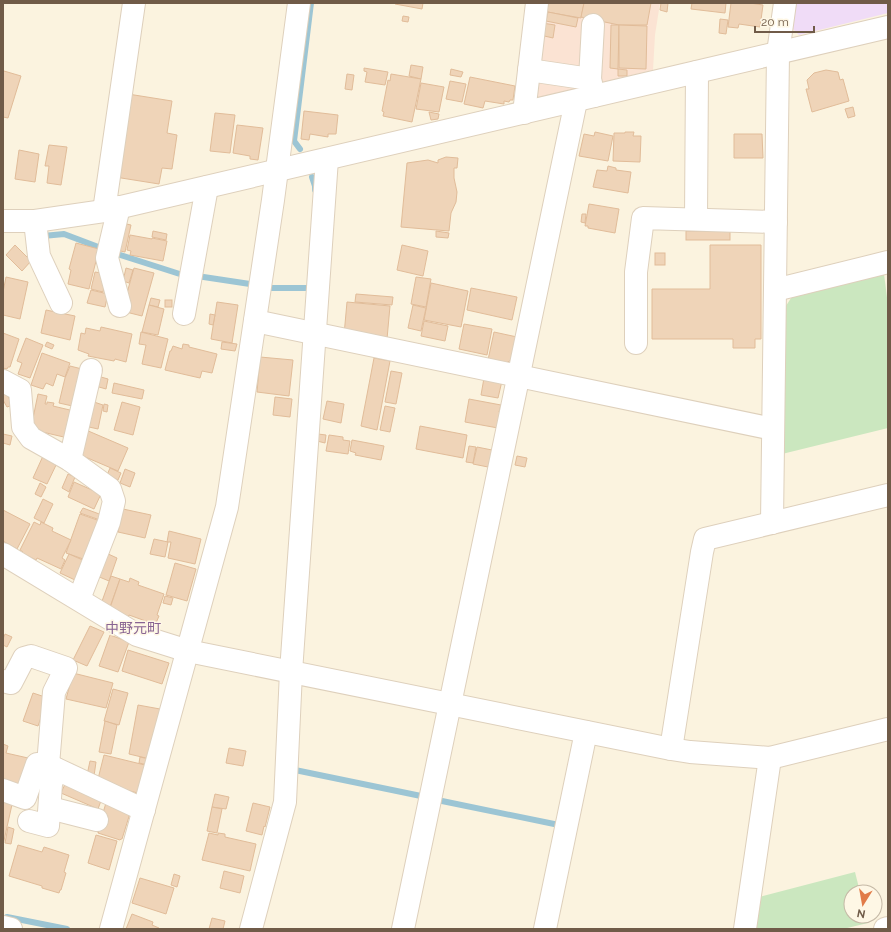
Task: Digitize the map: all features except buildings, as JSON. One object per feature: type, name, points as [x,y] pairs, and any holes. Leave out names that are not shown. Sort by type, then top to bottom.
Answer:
[{"type":"street","points":[[120,306],[108,258],[134,3]]},
{"type":"street","points":[[111,929],[227,507],[277,171],[299,3]]},
{"type":"street","points":[[524,113],[537,3]]},
{"type":"street","points":[[772,523],[778,53],[785,3]]},
{"type":"street","points":[[403,929],[518,376],[586,92],[593,25]]},
{"type":"street","points":[[3,221],[35,220],[112,209],[524,113],[586,92],[697,72],[888,27]]},
{"type":"street","points":[[529,70],[586,92]]},
{"type":"street","points":[[696,219],[697,72]]},
{"type":"street","points":[[251,929],[285,802],[291,672],[327,159]]},
{"type":"street","points":[[184,314],[207,187]]},
{"type":"street","points":[[636,343],[636,272],[643,218],[776,222]]},
{"type":"street","points":[[35,220],[39,256],[61,303]]},
{"type":"street","points":[[775,290],[888,262]]},
{"type":"street","points":[[255,321],[773,430]]},
{"type":"street","points":[[70,460],[91,370]]},
{"type":"street","points":[[3,381],[20,390],[23,428],[31,438],[70,460],[110,489],[114,501],[109,522],[80,599]]},
{"type":"street","points":[[671,749],[701,560],[706,539],[888,495]]},
{"type":"street","points":[[3,554],[137,634],[188,651],[671,749],[690,752],[770,758],[888,729]]},
{"type":"street","points":[[3,681],[11,683],[24,658],[31,656],[66,668],[54,692],[52,784],[48,826],[29,821]]},
{"type":"street","points":[[544,929],[586,732]]},
{"type":"street","points":[[745,929],[770,758]]},
{"type":"street","points":[[3,790],[25,798],[37,764],[52,767],[144,810]]},
{"type":"street","points":[[50,808],[96,820]]},
{"type":"street","points":[[3,928],[11,929]]},
{"type":"shaded area","points":[[542,3],[660,3],[655,35],[653,70],[538,98],[532,93]]},
{"type":"shaded area","points":[[794,3],[888,3],[888,13],[799,35],[791,27]]},
{"type":"green space","points":[[884,274],[888,305],[888,428],[782,454],[784,309],[793,295]]},
{"type":"green space","points":[[855,872],[858,884],[843,884],[843,924],[864,924],[843,929],[754,929],[759,897]]},
{"type":"waterway","points":[[300,149],[294,141],[311,3]]},
{"type":"waterway","points":[[312,177],[315,190]]},
{"type":"waterway","points":[[43,236],[64,234],[101,248]]},
{"type":"waterway","points":[[114,253],[186,276]]},
{"type":"waterway","points":[[197,276],[250,284]]},
{"type":"waterway","points":[[271,288],[308,288]]},
{"type":"waterway","points":[[295,770],[421,796]]},
{"type":"waterway","points":[[442,801],[559,825],[558,830]]},
{"type":"waterway","points":[[7,917],[67,929]]},
{"type":"district","name":"中野元町","points":[[133,628]]}]
